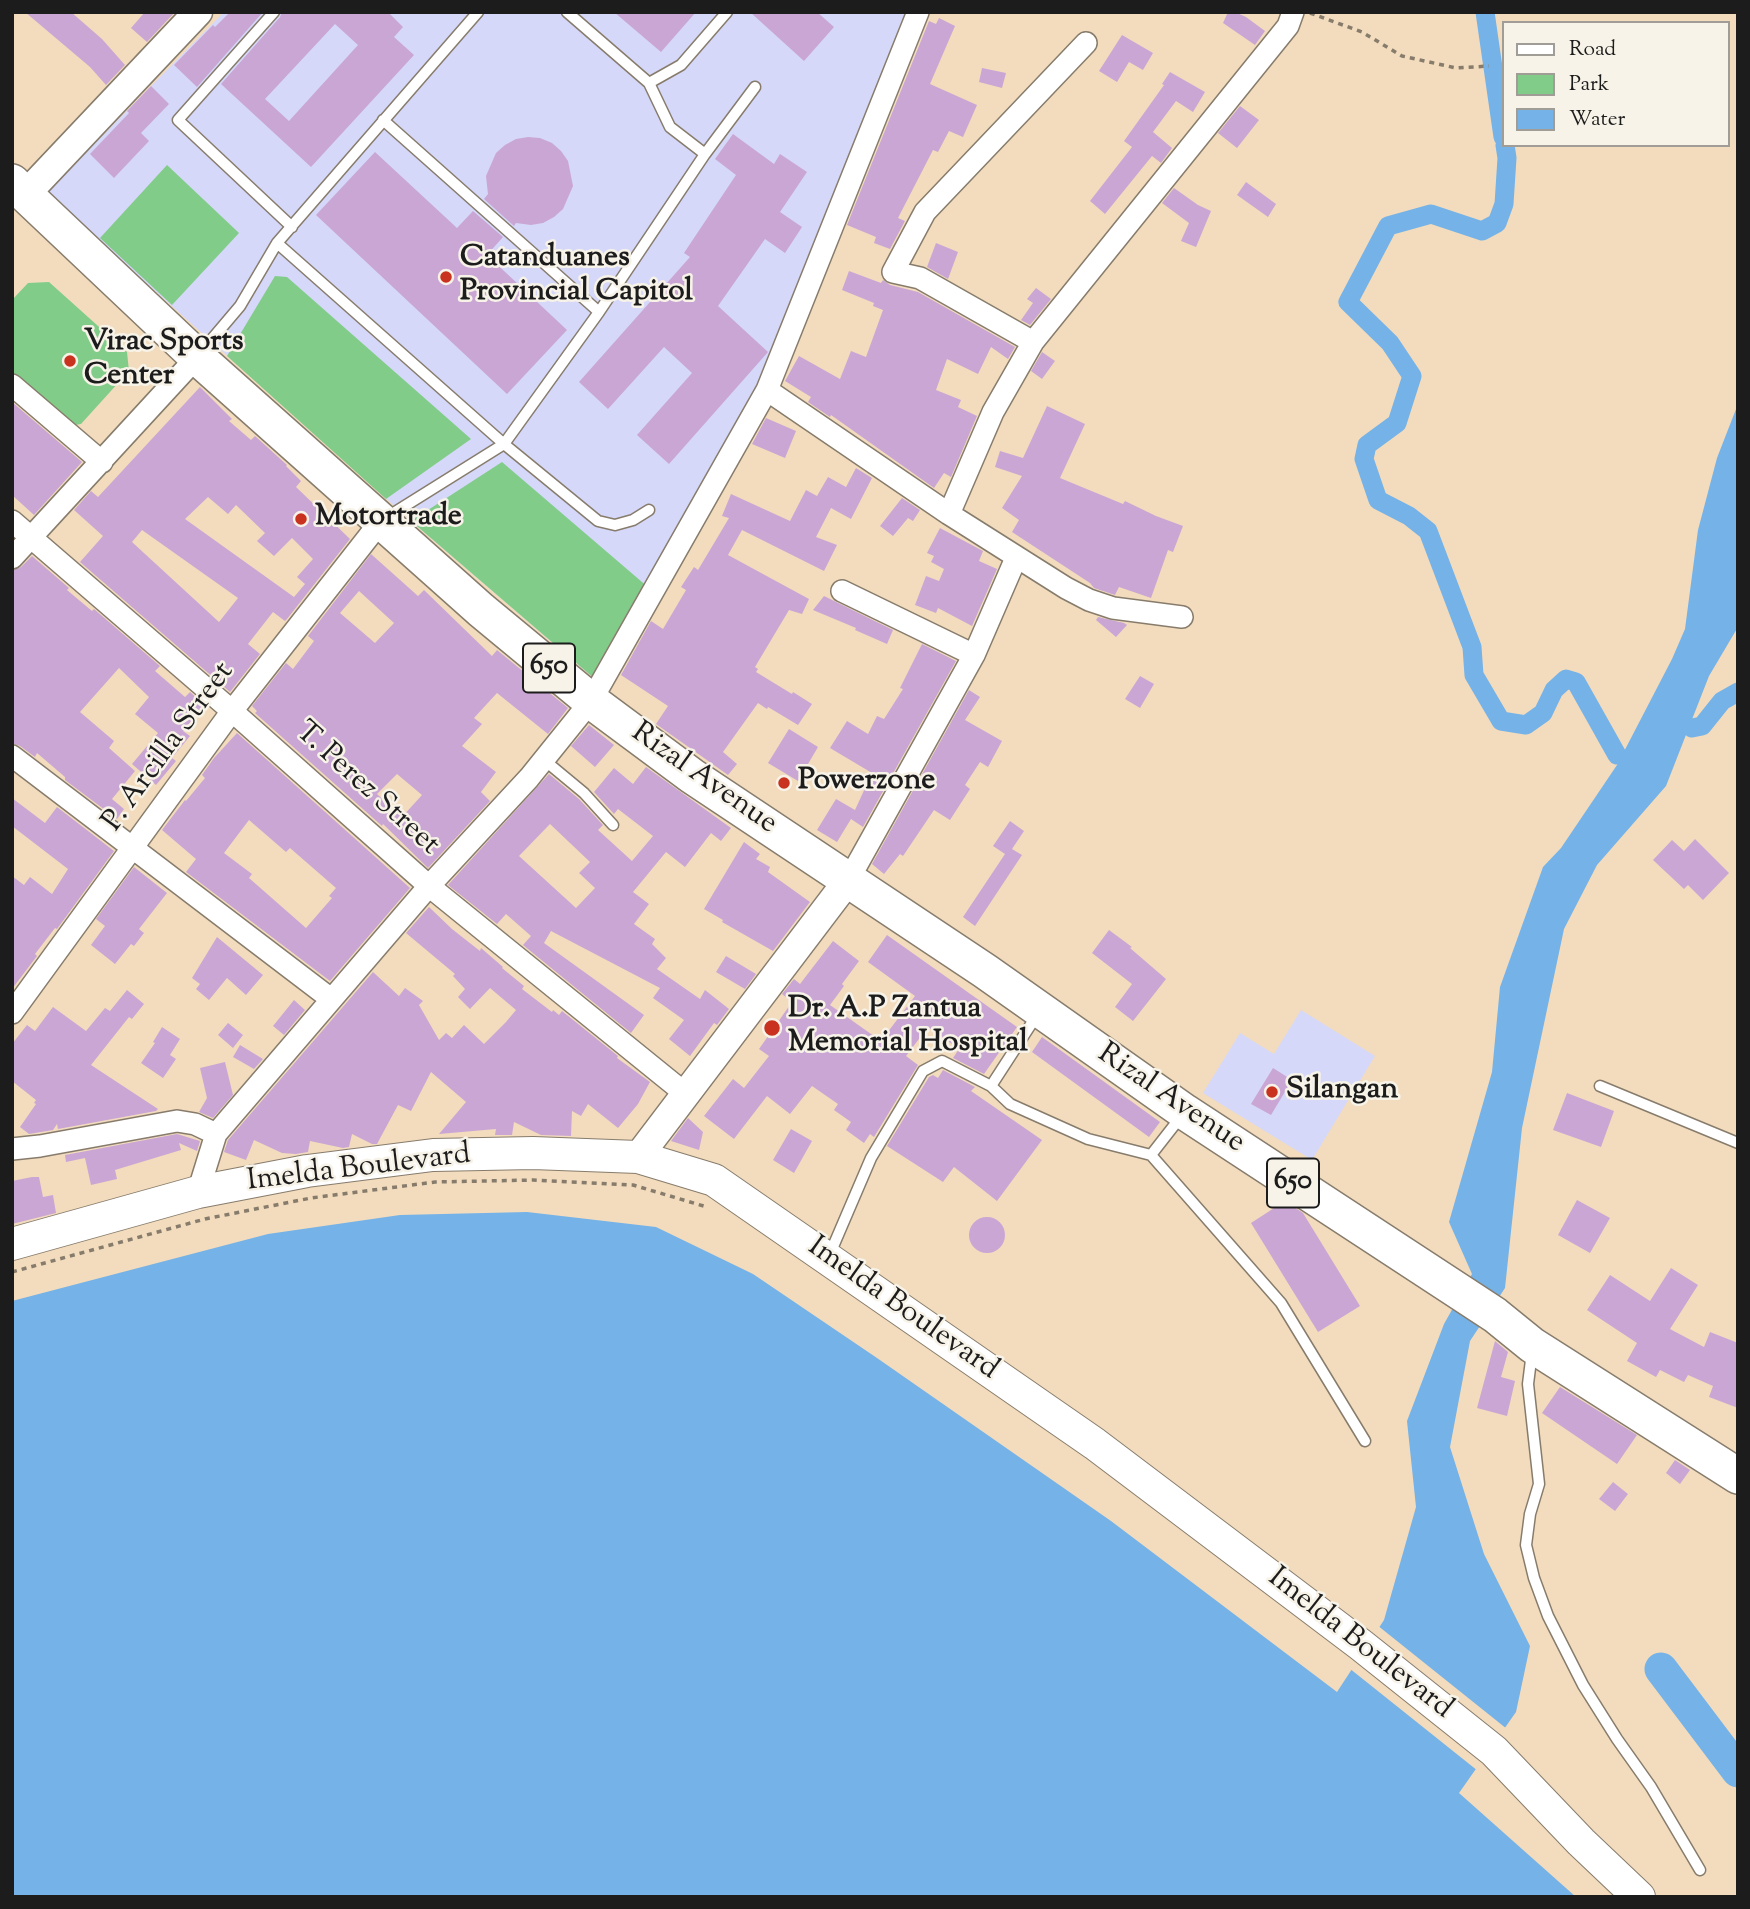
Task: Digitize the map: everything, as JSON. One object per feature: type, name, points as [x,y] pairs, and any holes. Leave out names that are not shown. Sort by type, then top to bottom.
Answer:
[{"type":"main road","name":"Rizal Avenue","points":[[17,194],[481,610],[591,701],[692,776],[849,878],[1185,1112],[1495,1315],[1532,1345]]},
{"type":"main road","name":"Imelda Boulevard","points":[[12,1244],[198,1192],[307,1171],[433,1154],[533,1153],[636,1171],[714,1180],[1096,1444],[1361,1645],[1494,1751],[1581,1842],[1639,1897]]},
{"type":"main road","name":"650","points":[[1532,1345],[1738,1476]]},
{"type":"street","points":[[17,194],[198,12]]},
{"type":"street","points":[[198,1192],[216,1134],[429,886],[529,778],[591,701],[767,390],[918,12]]},
{"type":"street","points":[[949,514],[993,412],[1033,342],[1288,26],[1293,12]]},
{"type":"street","points":[[1033,342],[920,278],[893,272],[925,212],[1086,43]]},
{"type":"street","points":[[12,558],[197,357]]},
{"type":"street","points":[[12,385],[102,462]]},
{"type":"street","points":[[767,390],[1016,558],[1089,600],[1114,608],[1182,617]]},
{"type":"street","name":"T. Perez Street","points":[[12,521],[429,886],[687,1095]]},
{"type":"street","name":"P. Arcilla Street","points":[[15,1002],[133,849],[232,711],[381,521]]},
{"type":"street","points":[[636,1171],[687,1095],[849,878],[974,655],[1016,558]]},
{"type":"street","points":[[842,591],[974,655]]},
{"type":"street","points":[[12,756],[331,999]]},
{"type":"street","points":[[12,1149],[177,1121],[195,1124],[216,1134]]},
{"type":"lane","points":[[274,12],[178,120],[292,227]]},
{"type":"lane","points":[[197,357],[240,306],[277,243],[478,12]]},
{"type":"lane","points":[[567,12],[649,83],[670,127],[705,154]]},
{"type":"lane","points":[[649,83],[681,65],[727,12]]},
{"type":"lane","points":[[381,521],[504,444],[599,312],[705,154],[755,87]]},
{"type":"lane","points":[[383,120],[599,312]]},
{"type":"lane","points":[[277,243],[504,444],[598,521],[615,525],[633,520],[649,510]]},
{"type":"lane","points":[[543,759],[584,793],[613,825]]},
{"type":"lane","points":[[991,1086],[1041,1010]]},
{"type":"lane","points":[[828,1258],[871,1158],[923,1072],[942,1060],[991,1086],[1010,1104],[1088,1139],[1151,1155],[1281,1303],[1365,1441]]},
{"type":"lane","points":[[1600,1086],[1738,1143]]},
{"type":"lane","points":[[1151,1155],[1185,1112]]},
{"type":"lane","points":[[1532,1345],[1528,1384],[1539,1484],[1530,1514],[1526,1545],[1534,1578],[1548,1616],[1583,1685],[1651,1787],[1700,1870]]},
{"type":"path","points":[[1309,12],[1362,32],[1402,57],[1456,68],[1489,66]]},
{"type":"path","points":[[12,1272],[205,1219],[325,1196],[435,1182],[533,1181],[636,1171]]},
{"type":"shaded area","points":[[224,12],[911,12],[761,383],[596,680],[411,521],[46,193]]},
{"type":"shaded area","points":[[1301,1010],[1375,1056],[1312,1160],[1203,1093],[1240,1033],[1274,1054]]},
{"type":"green space","points":[[167,165],[239,233],[172,305],[100,238]]},
{"type":"green space","points":[[275,276],[287,277],[471,439],[386,499],[227,356]]},
{"type":"green space","name":"Virac Sports Center","points":[[49,282],[127,352],[129,371],[81,424],[64,427],[12,380],[12,300],[28,283]]},
{"type":"green space","points":[[502,462],[649,588],[596,680],[411,521]]},
{"type":"water","points":[[1738,404],[1738,627],[1709,676],[1666,786],[1597,865],[1564,929],[1522,1128],[1505,1288],[1470,1341],[1450,1447],[1484,1554],[1530,1646],[1516,1712],[1459,1793],[1576,1897],[12,1897],[12,1301],[268,1234],[400,1215],[527,1212],[656,1227],[753,1274],[877,1358],[1111,1521],[1337,1692],[1384,1620],[1416,1507],[1407,1421],[1444,1324],[1472,1274],[1449,1222],[1492,1072],[1500,987],[1543,867],[1561,848],[1617,765],[1685,629],[1698,530],[1717,458]]},
{"type":"pier","points":[[1377,1625],[1507,1729],[1478,1771],[1349,1668]]},
{"type":"building","points":[[25,12],[71,12],[102,39],[125,65],[106,85],[90,67]]},
{"type":"building","points":[[145,12],[175,12],[147,42],[131,28]]},
{"type":"building","points":[[230,12],[263,12],[197,87],[174,65],[213,25],[215,27]]},
{"type":"building","points":[[282,12],[388,12],[403,27],[394,37],[414,55],[311,167],[221,84]],"holes":[[[335,24],[358,45],[289,121],[265,99]]]},
{"type":"building","points":[[614,12],[696,12],[661,52]]},
{"type":"building","points":[[750,12],[817,12],[834,27],[804,61]]},
{"type":"building","points":[[1228,12],[1246,17],[1265,31],[1255,45],[1223,23]]},
{"type":"building","points":[[939,18],[955,26],[930,84],[977,105],[963,137],[949,131],[938,152],[933,150],[898,218],[905,221],[890,249],[874,243],[876,237],[847,225],[929,21],[936,24]]},
{"type":"building","points":[[1122,35],[1153,53],[1143,70],[1129,62],[1117,82],[1099,71]]},
{"type":"building","points":[[982,68],[1006,73],[1002,88],[979,82]]},
{"type":"building","points":[[1170,72],[1205,92],[1193,112],[1176,101],[1153,132],[1172,148],[1161,163],[1152,156],[1105,214],[1090,201],[1132,147],[1124,141],[1164,85],[1162,84]]},
{"type":"building","points":[[151,86],[169,104],[141,133],[149,141],[114,178],[90,154]]},
{"type":"building","points":[[1240,106],[1259,120],[1237,148],[1218,133]]},
{"type":"building","points":[[733,134],[774,164],[780,154],[807,172],[780,212],[802,227],[785,253],[765,239],[718,306],[768,352],[669,464],[637,435],[692,373],[664,347],[608,409],[579,382],[690,257],[684,253],[736,175],[715,159]]},
{"type":"building","points":[[528,137],[552,143],[561,151],[568,161],[573,186],[563,209],[554,217],[543,223],[516,223],[514,226],[484,199],[488,194],[486,176],[496,153],[516,139]]},
{"type":"building","name":"Catanduanes Provincial Capitol","points":[[375,152],[457,228],[473,211],[503,237],[487,255],[567,330],[507,394],[316,215]]},
{"type":"building","points":[[1246,182],[1276,204],[1268,217],[1237,195]]},
{"type":"building","points":[[1174,188],[1211,211],[1196,247],[1181,241],[1189,223],[1162,203]]},
{"type":"building","points":[[936,243],[958,252],[948,279],[927,267]]},
{"type":"building","points":[[849,271],[881,283],[883,280],[890,285],[918,292],[1015,347],[1008,359],[991,347],[978,374],[947,359],[936,390],[961,400],[958,407],[977,416],[951,477],[944,473],[934,488],[831,415],[830,417],[808,402],[811,397],[785,381],[799,356],[840,379],[851,351],[866,357],[883,310],[873,306],[874,303],[842,290]]},
{"type":"building","points":[[1036,288],[1051,299],[1030,325],[1021,320],[1033,303],[1027,299]]},
{"type":"building","points":[[1042,352],[1055,361],[1042,379],[1031,371]]},
{"type":"building","points":[[200,387],[232,419],[229,421],[251,440],[255,436],[287,465],[301,481],[296,487],[350,539],[285,621],[273,612],[248,644],[260,654],[230,692],[80,562],[103,536],[74,510],[91,491],[98,497]],"holes":[[[208,497],[228,514],[236,505],[265,533],[257,541],[274,556],[292,538],[313,559],[297,577],[305,584],[294,597],[185,519]],[[142,530],[238,598],[219,622],[132,542]]]},
{"type":"building","points":[[12,402],[82,462],[34,515],[12,495]]},
{"type":"building","points":[[1047,406],[1085,424],[1060,478],[1123,504],[1125,501],[1183,526],[1173,552],[1168,550],[1151,598],[1119,587],[1115,595],[1094,588],[1012,532],[1019,520],[1002,508],[1022,476],[995,467],[1000,451],[1023,458]]},
{"type":"building","points":[[766,418],[796,431],[785,458],[752,444]]},
{"type":"building","points":[[856,468],[872,478],[851,519],[831,508],[816,537],[837,545],[824,571],[742,530],[728,555],[809,599],[802,614],[789,610],[755,667],[758,669],[756,672],[812,704],[798,725],[758,703],[723,752],[737,764],[728,775],[656,724],[668,706],[621,675],[651,621],[663,629],[686,590],[681,587],[694,567],[698,570],[729,518],[722,516],[731,494],[790,521],[806,490],[817,496],[828,477],[846,487]]},
{"type":"building","points":[[902,498],[920,510],[913,521],[908,518],[893,536],[880,526]]},
{"type":"building","points":[[940,528],[983,551],[979,561],[997,569],[972,626],[938,608],[936,613],[915,605],[926,576],[939,581],[944,569],[931,562],[934,556],[927,553]]},
{"type":"building","points":[[371,554],[418,596],[424,590],[492,656],[497,650],[568,708],[548,734],[497,693],[474,718],[482,724],[462,746],[496,772],[481,792],[490,801],[428,868],[383,824],[382,826],[255,713],[257,711],[252,706],[286,663],[293,669],[314,641],[308,636]],"holes":[[[359,591],[394,623],[375,643],[340,613]],[[397,774],[422,795],[402,817],[377,794]]]},
{"type":"building","points":[[32,556],[69,588],[67,590],[92,611],[94,609],[160,666],[155,671],[185,697],[190,692],[205,705],[183,731],[190,736],[172,758],[176,761],[156,785],[132,764],[158,733],[135,714],[149,697],[119,668],[80,712],[114,741],[109,748],[135,771],[112,799],[124,809],[117,819],[65,780],[65,777],[37,753],[35,757],[12,743],[12,571],[21,567]]},
{"type":"building","points":[[824,596],[893,630],[887,644],[813,610]]},
{"type":"building","points":[[1098,617],[1127,625],[1116,637],[1096,620]]},
{"type":"building","points":[[922,644],[956,661],[863,827],[851,819],[837,842],[817,830],[836,799],[855,810],[872,773],[830,748],[847,721],[868,734],[877,716],[884,719],[903,689],[900,688]]},
{"type":"building","points":[[1140,676],[1154,684],[1140,708],[1125,699]]},
{"type":"building","points":[[969,690],[980,697],[965,720],[1002,741],[988,767],[980,762],[965,785],[970,789],[950,820],[934,810],[903,856],[900,854],[884,874],[872,864]]},
{"type":"building","points":[[589,725],[614,745],[595,767],[571,746]]},
{"type":"building","points":[[789,729],[818,747],[798,781],[768,763]]},
{"type":"building","points":[[237,733],[410,888],[330,981],[186,872],[196,859],[162,830],[205,778],[202,775]],"holes":[[[249,820],[286,852],[290,848],[336,888],[329,896],[332,898],[306,928],[249,878],[252,874],[224,853]]]},
{"type":"building","points":[[646,767],[731,828],[721,841],[711,833],[685,867],[666,852],[633,892],[649,904],[634,924],[655,939],[652,944],[666,958],[657,969],[700,999],[705,990],[729,1009],[717,1025],[714,1023],[690,1056],[669,1039],[684,1020],[653,998],[660,988],[551,931],[544,943],[644,1015],[631,1033],[523,945],[531,936],[506,914],[497,924],[448,885],[549,774],[579,799],[603,825],[598,830],[632,861],[653,836],[618,809],[614,814],[594,792],[614,768],[633,784]],"holes":[[[550,824],[590,862],[579,873],[595,888],[576,908],[519,856]]]},
{"type":"building","points":[[12,798],[45,823],[57,807],[114,851],[57,929],[55,928],[35,954],[37,956],[12,989],[12,876],[24,885],[30,877],[52,894],[68,869],[12,826]]},
{"type":"building","points":[[1010,821],[1024,831],[1012,849],[1022,855],[975,926],[963,917],[1005,854],[993,846]]},
{"type":"building","points":[[1695,839],[1729,873],[1703,900],[1688,885],[1684,889],[1653,860],[1672,840],[1684,851]]},
{"type":"building","points":[[744,842],[760,854],[756,859],[770,867],[768,872],[810,902],[773,951],[704,909]]},
{"type":"building","points":[[134,867],[167,893],[139,929],[144,933],[115,964],[91,945],[105,926],[96,919]]},
{"type":"building","points":[[429,907],[452,929],[503,967],[524,986],[522,989],[552,1012],[553,1010],[559,1015],[562,1011],[650,1082],[638,1104],[618,1128],[588,1104],[581,1116],[572,1111],[571,1136],[541,1135],[514,1122],[512,1135],[495,1135],[496,1129],[439,1134],[466,1102],[431,1072],[411,1111],[398,1105],[377,1144],[352,1134],[349,1147],[343,1148],[310,1141],[308,1152],[282,1153],[254,1140],[246,1160],[224,1152],[228,1140],[373,972],[399,996],[405,988],[423,1001],[419,1005],[439,1040],[446,1033],[452,1038],[464,1025],[484,1044],[506,1022],[516,1010],[490,988],[470,1009],[458,997],[465,989],[453,976],[455,974],[406,933]]},
{"type":"building","points":[[1109,930],[1132,947],[1130,948],[1166,979],[1133,1021],[1115,1007],[1132,984],[1092,953]]},
{"type":"building","points":[[887,935],[1017,1027],[984,1074],[953,1058],[959,1049],[928,1027],[906,1056],[918,1065],[874,1137],[870,1134],[864,1143],[846,1130],[851,1122],[834,1110],[838,1104],[812,1086],[790,1114],[767,1096],[734,1139],[704,1116],[733,1079],[744,1088],[769,1056],[759,1049],[792,1002],[782,994],[794,979],[800,984],[833,941],[859,961],[830,1005],[881,1041],[915,996],[868,962]]},
{"type":"building","points":[[217,937],[263,975],[246,995],[227,978],[209,1000],[196,989],[200,984],[192,978]]},
{"type":"building","points":[[726,956],[756,974],[745,989],[716,972]]},
{"type":"building","points":[[127,990],[144,1004],[132,1019],[129,1017],[91,1065],[158,1109],[58,1129],[57,1124],[53,1130],[29,1134],[20,1127],[36,1100],[12,1081],[12,1044],[27,1025],[35,1031],[53,1007],[86,1031],[105,1008],[110,1011]]},
{"type":"building","points":[[294,1000],[305,1010],[284,1035],[273,1026]]},
{"type":"building","points":[[228,1023],[243,1035],[233,1048],[218,1035]]},
{"type":"building","points":[[162,1027],[180,1039],[170,1055],[176,1059],[163,1078],[141,1063]]},
{"type":"building","points":[[1042,1037],[1160,1122],[1149,1137],[1032,1052]]},
{"type":"building","points":[[240,1045],[263,1059],[254,1069],[233,1057]]},
{"type":"building","points":[[225,1062],[233,1095],[213,1118],[199,1112],[207,1098],[200,1068]]},
{"type":"building","name":"Silangan","points":[[1273,1068],[1292,1080],[1271,1115],[1251,1104]]},
{"type":"building","points":[[943,1070],[975,1087],[971,1091],[1042,1140],[997,1201],[954,1167],[943,1182],[887,1146],[929,1077],[933,1075],[938,1078]]},
{"type":"building","points":[[1567,1093],[1614,1111],[1601,1147],[1553,1130]]},
{"type":"building","points":[[688,1118],[703,1132],[699,1150],[671,1141]]},
{"type":"building","points":[[791,1129],[812,1141],[794,1173],[773,1160]]},
{"type":"building","points":[[177,1134],[200,1141],[197,1151],[179,1143],[181,1150],[115,1170],[117,1179],[91,1185],[85,1158],[66,1162],[65,1155]]},
{"type":"building","points":[[39,1177],[43,1197],[53,1195],[56,1213],[12,1224],[12,1181]]},
{"type":"building","points":[[1577,1200],[1610,1218],[1590,1253],[1558,1235]]},
{"type":"building","points":[[1285,1201],[1303,1213],[1360,1306],[1318,1332],[1251,1223]]},
{"type":"building","points":[[987,1217],[1000,1222],[1005,1235],[1000,1248],[987,1253],[974,1248],[969,1235],[974,1222]]},
{"type":"building","points":[[1671,1268],[1698,1285],[1670,1329],[1704,1347],[1710,1332],[1738,1343],[1738,1408],[1709,1397],[1713,1386],[1688,1375],[1684,1382],[1660,1370],[1656,1377],[1627,1361],[1637,1343],[1587,1310],[1610,1275],[1650,1301]]},
{"type":"building","points":[[1495,1341],[1508,1352],[1501,1377],[1515,1381],[1507,1416],[1477,1408]]},
{"type":"building","points":[[1560,1387],[1637,1435],[1617,1464],[1542,1413]]},
{"type":"building","points":[[1675,1460],[1690,1470],[1680,1484],[1666,1473]]},
{"type":"building","points":[[1613,1482],[1628,1494],[1615,1511],[1599,1499]]},
{"type":"waterway","points":[[1485,12],[1502,130]]},
{"type":"waterway","points":[[1505,147],[1504,204],[1497,223],[1482,231],[1431,214],[1388,226],[1348,302],[1390,343],[1412,376],[1397,423],[1367,445],[1364,459],[1378,500],[1409,516],[1428,531],[1472,647],[1474,675],[1501,721],[1526,725],[1543,713],[1554,690],[1566,679],[1576,682],[1617,755]]},
{"type":"waterway","points":[[1692,728],[1702,726],[1722,701],[1738,692]]},
{"type":"waterway","points":[[1661,1669],[1738,1771]]},
{"type":"place","name":"Catanduanes Provincial Capitol","points":[[446,277]]},
{"type":"place","name":"Virac Sports Center","points":[[70,361]]},
{"type":"place","name":"Motortrade","points":[[301,519]]},
{"type":"place","name":"Powerzone","points":[[784,783]]},
{"type":"place","name":"Dr. A.P Zantua Memorial Hospital","points":[[772,1028]]},
{"type":"place","name":"Silangan","points":[[1272,1092]]}]
